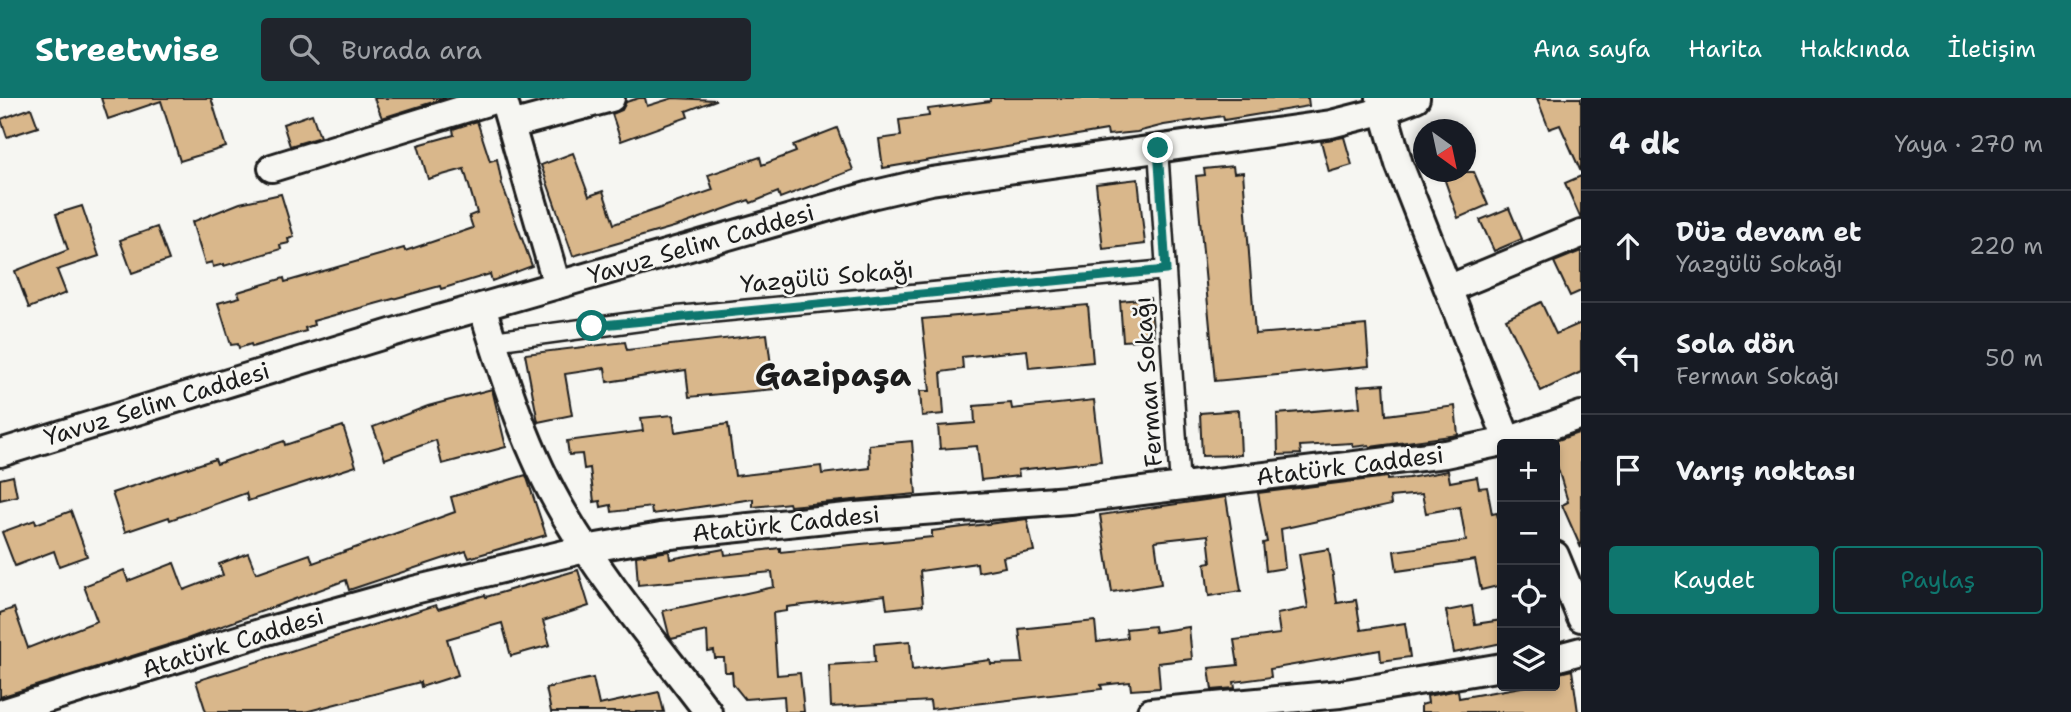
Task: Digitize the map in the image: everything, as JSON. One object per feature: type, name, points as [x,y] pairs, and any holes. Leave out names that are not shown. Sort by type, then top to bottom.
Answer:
[{"type":"street","points":[[271,168],[502,98],[557,285]]},
{"type":"street","points":[[511,125],[611,98]]},
{"type":"street","name":"Yavuz Selim Caddesi","points":[[0,453],[482,307],[871,195],[931,181],[1331,124],[1381,105],[1416,98]]},
{"type":"street","points":[[1381,105],[1399,164],[1450,288],[1507,439]]},
{"type":"street","name":"Ferman Sokağı","points":[[1158,148],[1180,487]]},
{"type":"street","points":[[1450,288],[1581,234]]},
{"type":"street","name":"Yazgülü Sokağı","points":[[493,341],[677,316],[1166,270]]},
{"type":"street","points":[[482,307],[514,404],[542,470],[585,549],[708,712]]},
{"type":"street","name":"Atatürk Caddesi","points":[[1518,439],[1581,415]]},
{"type":"street","name":"Atatürk Caddesi","points":[[5,712],[275,629],[414,590],[585,549],[661,536],[817,520],[1069,500],[1445,454],[1497,445]]},
{"type":"street","points":[[1559,565],[1581,618]]},
{"type":"street","points":[[1560,657],[1581,652]]},
{"type":"street","points":[[1151,712],[1340,694],[1497,668]]},
{"type":"building","points":[[101,98],[211,98],[226,147],[180,161],[161,101],[108,119]]},
{"type":"building","points":[[374,98],[446,98],[382,118]]},
{"type":"building","points":[[645,98],[647,106],[673,98],[716,100],[686,111],[688,117],[621,141],[612,114],[622,110],[626,102]]},
{"type":"building","points":[[990,98],[1308,98],[1309,106],[1224,120],[1223,116],[1137,132],[1108,135],[1107,130],[883,168],[879,139],[901,136],[899,120],[929,116],[928,109],[990,101]]},
{"type":"building","points":[[1537,98],[1581,98],[1581,172],[1560,125],[1549,129]]},
{"type":"building","points":[[31,108],[38,127],[7,137],[1,119]]},
{"type":"building","points":[[312,114],[320,137],[290,146],[283,124]]},
{"type":"building","points":[[477,121],[490,161],[497,159],[502,184],[532,266],[492,281],[490,274],[313,321],[314,325],[305,328],[306,331],[252,347],[251,344],[239,348],[238,344],[231,345],[218,303],[240,297],[238,292],[284,278],[285,282],[404,248],[405,251],[473,228],[469,216],[477,213],[464,169],[428,179],[418,145],[454,135],[453,129]]},
{"type":"building","points":[[837,128],[853,170],[780,198],[778,192],[751,203],[749,200],[684,224],[573,256],[541,165],[573,153],[589,196],[603,191],[614,224],[713,190],[708,175],[760,157],[762,165],[796,152],[793,145]]},
{"type":"building","points":[[1344,137],[1352,165],[1329,172],[1321,141]]},
{"type":"building","points":[[1233,166],[1234,173],[1243,172],[1255,334],[1366,325],[1369,366],[1215,381],[1196,176],[1205,175],[1204,169]]},
{"type":"building","points":[[1581,176],[1581,219],[1565,183]]},
{"type":"building","points":[[1476,177],[1488,205],[1458,218],[1445,182],[1476,182]]},
{"type":"building","points":[[1138,179],[1145,244],[1103,249],[1096,184]]},
{"type":"building","points":[[281,194],[294,237],[288,239],[289,243],[280,245],[281,249],[224,266],[213,267],[212,262],[205,264],[192,222],[240,203]]},
{"type":"building","points":[[82,206],[99,256],[57,270],[66,293],[29,308],[15,271],[68,250],[56,214]]},
{"type":"building","points":[[1509,208],[1522,239],[1494,251],[1480,220]]},
{"type":"building","points":[[157,227],[169,260],[132,273],[120,240]]},
{"type":"building","points":[[1581,251],[1581,291],[1570,296],[1554,262]]},
{"type":"building","points":[[1150,298],[1154,339],[1123,341],[1120,301]]},
{"type":"building","points":[[1541,302],[1556,334],[1581,323],[1581,372],[1541,391],[1506,319]]},
{"type":"building","points":[[1088,305],[1093,362],[1029,368],[1027,350],[962,357],[963,369],[941,372],[944,414],[922,416],[920,391],[930,391],[922,319]]},
{"type":"building","points":[[767,334],[774,389],[689,397],[686,370],[607,382],[605,368],[565,374],[572,415],[538,422],[525,354],[625,342],[627,350]]},
{"type":"building","points":[[1384,384],[1386,415],[1455,406],[1458,435],[1370,447],[1353,447],[1352,443],[1300,446],[1301,454],[1278,455],[1277,414],[1360,407],[1358,386]]},
{"type":"building","points":[[492,389],[506,447],[442,464],[436,440],[385,459],[373,427],[428,406]]},
{"type":"building","points":[[1094,400],[1101,461],[1018,470],[1019,476],[981,480],[977,446],[940,449],[938,426],[975,423],[974,406],[1011,403],[1012,409]]},
{"type":"building","points":[[1239,410],[1241,455],[1202,456],[1200,413]]},
{"type":"building","points":[[673,415],[675,432],[728,424],[735,476],[821,466],[822,474],[870,468],[869,445],[912,441],[916,494],[790,506],[789,503],[753,507],[753,499],[652,514],[651,507],[612,512],[611,505],[601,507],[600,501],[594,502],[590,468],[584,469],[582,454],[569,455],[567,441],[643,431],[641,418]]},
{"type":"building","points":[[343,426],[356,466],[248,501],[246,493],[170,520],[169,517],[125,532],[112,493],[215,459],[217,464],[284,441],[285,445]]},
{"type":"building","points":[[1581,432],[1581,548],[1562,505],[1568,502],[1560,476],[1560,439]]},
{"type":"building","points":[[1448,471],[1450,482],[1477,477],[1479,488],[1487,487],[1492,514],[1497,513],[1497,586],[1481,590],[1475,560],[1397,571],[1394,551],[1466,541],[1460,507],[1426,513],[1422,494],[1390,497],[1391,505],[1281,529],[1285,568],[1266,571],[1263,543],[1267,542],[1258,493],[1387,477],[1387,480]]},
{"type":"building","points":[[526,475],[546,535],[469,558],[466,551],[349,590],[346,580],[187,639],[0,697],[0,613],[14,608],[28,648],[97,621],[84,586],[124,570],[128,581],[174,563],[184,590],[223,575],[219,564],[248,553],[256,573],[310,554],[313,563],[455,512],[451,497]]},
{"type":"building","points":[[13,476],[17,496],[0,500],[0,479]]},
{"type":"building","points":[[1226,497],[1241,591],[1209,596],[1205,563],[1211,562],[1208,535],[1155,541],[1161,584],[1112,592],[1100,515]]},
{"type":"building","points":[[71,511],[87,556],[59,566],[54,551],[15,566],[2,532],[35,520],[36,524]]},
{"type":"building","points":[[1027,519],[1034,551],[1003,557],[1005,567],[978,572],[977,563],[920,571],[923,605],[887,609],[885,595],[787,607],[787,611],[773,613],[777,675],[800,673],[804,712],[785,712],[784,696],[745,699],[733,684],[732,672],[725,672],[724,658],[715,658],[714,651],[708,652],[707,631],[671,639],[663,611],[774,587],[772,572],[638,585],[636,556],[669,551],[670,559],[724,549],[725,555],[780,548],[780,552],[932,537],[932,531]]},
{"type":"building","points":[[1329,549],[1337,603],[1356,600],[1361,630],[1405,623],[1410,657],[1381,661],[1380,650],[1270,669],[1271,677],[1234,682],[1235,688],[1212,690],[1209,668],[1238,665],[1234,640],[1280,634],[1277,614],[1308,608],[1299,554]]},
{"type":"building","points":[[578,570],[589,606],[543,621],[550,645],[511,656],[502,623],[447,639],[458,675],[421,687],[420,682],[305,712],[206,712],[196,681],[436,605],[438,609]]},
{"type":"building","points":[[1472,606],[1475,624],[1497,621],[1497,644],[1454,653],[1446,611]]},
{"type":"building","points":[[1095,621],[1097,642],[1127,638],[1126,629],[1154,626],[1155,632],[1189,627],[1192,659],[1158,663],[1160,688],[1131,690],[1130,682],[1101,685],[1102,689],[931,709],[930,701],[831,707],[829,665],[875,662],[874,644],[910,641],[912,670],[990,660],[991,664],[1023,663],[1019,629]]},
{"type":"building","points":[[1572,670],[1578,712],[1421,712],[1421,705],[1428,703],[1427,696],[1458,690],[1459,698],[1499,691],[1560,691],[1560,673]]},
{"type":"building","points":[[593,678],[599,705],[659,692],[664,712],[551,712],[546,688]]},
{"type":"district","name":"Gazipaşa","points":[[833,374]]},
{"type":"route","points":[[592,326],[1166,270],[1158,148]]}]
